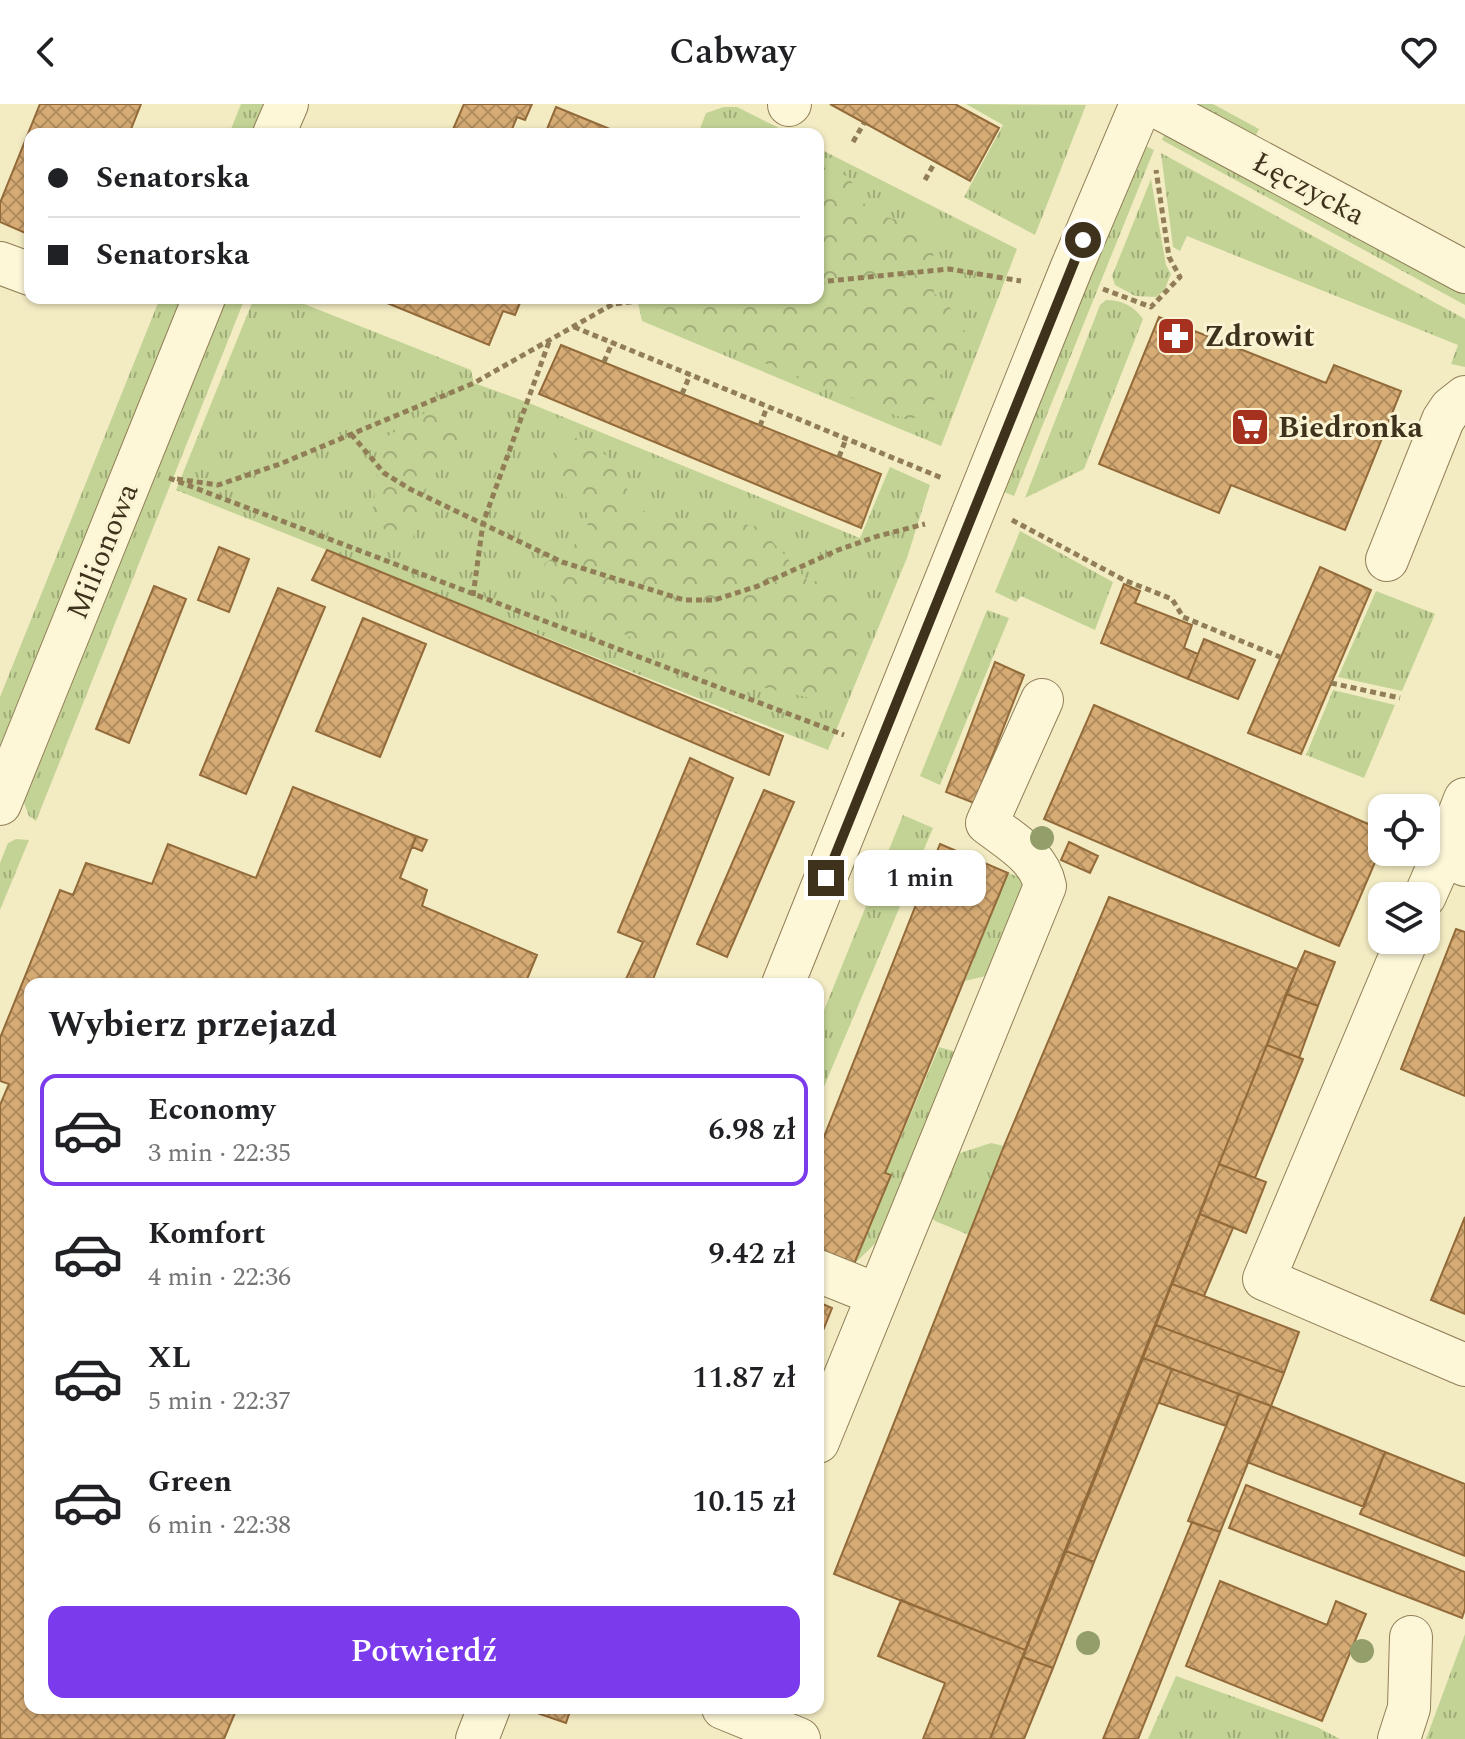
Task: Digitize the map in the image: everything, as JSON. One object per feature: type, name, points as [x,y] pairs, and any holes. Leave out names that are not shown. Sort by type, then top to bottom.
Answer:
[{"type":"street","points":[[277,128],[287,104]]},
{"type":"street","points":[[785,978],[1065,283],[1141,104]]},
{"type":"street","name":"Łęczycka","points":[[1152,104],[1463,267]]},
{"type":"street","points":[[0,263],[24,272]]},
{"type":"street","name":"Milionowa","points":[[0,804],[202,304]]},
{"type":"street","points":[[1387,560],[1443,420],[1451,408],[1465,397]]},
{"type":"street","points":[[824,1427],[1045,886],[1043,874],[1035,861],[987,823],[1042,700]]},
{"type":"street","points":[[1436,882],[1454,860],[1465,799]]},
{"type":"street","points":[[1401,954],[1264,1279],[1465,1365]]},
{"type":"street","points":[[824,1273],[878,1295]]},
{"type":"street","points":[[1399,1739],[1409,1708],[1411,1637]]},
{"type":"street","points":[[477,1739],[487,1714]]},
{"type":"street","points":[[738,1714],[799,1739]]},
{"type":"path","points":[[853,142],[864,123]]},
{"type":"path","points":[[1103,289],[1151,307],[1180,277],[1169,257],[1155,161]]},
{"type":"path","points":[[925,180],[935,162]]},
{"type":"path","points":[[824,281],[949,269],[1021,281]]},
{"type":"path","points":[[175,480],[180,478],[218,485],[280,464],[474,383],[613,304]]},
{"type":"path","points":[[574,327],[942,478]]},
{"type":"path","points":[[473,596],[483,523],[549,341]]},
{"type":"path","points":[[604,362],[612,343]]},
{"type":"path","points":[[682,394],[690,375]]},
{"type":"path","points":[[760,426],[767,407]]},
{"type":"path","points":[[351,434],[384,473],[410,489],[562,562],[684,600],[714,600],[758,586],[852,545],[925,524]]},
{"type":"path","points":[[839,457],[846,439]]},
{"type":"path","points":[[137,466],[846,736],[877,751]]},
{"type":"path","points":[[1012,520],[1124,580],[1172,599],[1183,617],[1280,657]]},
{"type":"path","points":[[1331,683],[1400,698]]},
{"type":"green space","points":[[241,104],[265,104],[255,128],[231,128]]},
{"type":"green space","points":[[966,104],[1086,105],[1035,235],[964,197],[1003,125]]},
{"type":"green space","points":[[1185,104],[1213,104],[1259,129],[1253,141]]},
{"type":"green space","points":[[724,107],[737,107],[779,128],[700,128],[706,113]]},
{"type":"green space","points":[[1167,129],[1465,292],[1465,305],[1162,140]]},
{"type":"green space","points":[[1139,143],[1154,150],[1014,496],[999,490]]},
{"type":"green space","points":[[824,151],[1017,249],[941,446],[642,321],[638,304],[824,304]]},
{"type":"green space","points":[[1161,153],[1465,319],[1465,367],[1451,364],[1458,345],[1187,236],[1180,251],[1173,247]]},
{"type":"green space","points":[[824,167],[849,177],[861,201],[879,215],[933,230],[934,293],[951,309],[967,335],[954,364],[935,379],[935,397],[929,416],[905,419],[654,319],[653,304],[824,304]]},
{"type":"green space","points":[[1151,179],[1166,265],[1171,274],[1164,291],[1156,297],[1135,296],[1115,285],[1112,276]]},
{"type":"green space","points":[[1106,300],[1127,305],[1143,319],[1084,469],[1025,498],[1100,305]]},
{"type":"green space","points":[[158,304],[179,304],[0,747],[0,697]]},
{"type":"green space","points":[[225,304],[243,304],[36,821],[29,816],[24,803]]},
{"type":"green space","points":[[252,304],[304,304],[471,370],[474,383],[860,538],[890,467],[930,485],[907,558],[828,750],[176,490]]},
{"type":"green space","points":[[451,407],[461,420],[455,450],[429,481],[413,539],[389,533],[372,519],[380,441],[431,409]]},
{"type":"green space","points":[[579,437],[611,459],[632,499],[655,522],[698,524],[728,521],[759,527],[808,581],[833,582],[865,610],[855,660],[829,702],[716,677],[553,601],[542,575],[545,563],[581,538],[588,523],[588,514],[556,486],[552,460],[555,445]]},
{"type":"green space","points":[[1020,531],[1113,582],[1095,630],[1021,596],[1016,602],[995,592]]},
{"type":"green space","points":[[1376,591],[1435,614],[1402,691],[1338,677]]},
{"type":"green space","points":[[987,610],[1009,618],[940,785],[920,776]]},
{"type":"green space","points":[[1333,690],[1395,705],[1364,778],[1306,755]]},
{"type":"green space","points":[[903,815],[933,828],[824,1087],[824,1010]]},
{"type":"green space","points":[[16,839],[29,840],[0,910],[0,863],[8,843]]},
{"type":"green space","points":[[1008,873],[1028,880],[990,975],[965,981]]},
{"type":"green space","points":[[939,1047],[960,1053],[880,1239],[854,1264],[891,1175],[886,1173]]},
{"type":"green space","points":[[991,1143],[1004,1146],[969,1235],[935,1221],[929,1213],[951,1162],[960,1153]]},
{"type":"green space","points":[[1465,1634],[1465,1739],[1426,1739]]},
{"type":"green space","points":[[1176,1676],[1317,1727],[1340,1739],[1148,1739]]},
{"type":"building","points":[[40,104],[141,104],[131,128],[30,128]]},
{"type":"building","points":[[464,104],[532,104],[525,120],[517,117],[512,128],[454,128]]},
{"type":"building","points":[[830,104],[955,104],[999,128],[970,181]]},
{"type":"building","points":[[556,107],[607,128],[547,128]]},
{"type":"building","points":[[24,144],[24,232],[0,222],[0,203]]},
{"type":"building","points":[[390,304],[520,304],[515,315],[503,311],[489,345]]},
{"type":"building","name":"Biedronka","points":[[1159,317],[1326,383],[1334,365],[1401,391],[1345,530],[1231,485],[1219,513],[1099,464]]},
{"type":"building","points":[[561,345],[881,474],[861,528],[539,394]]},
{"type":"building","points":[[219,547],[249,559],[229,612],[198,600]]},
{"type":"building","points":[[327,550],[783,736],[769,775],[312,580]]},
{"type":"building","points":[[1320,567],[1371,590],[1301,754],[1248,733]]},
{"type":"building","points":[[1124,584],[1140,591],[1135,603],[1192,625],[1184,648],[1198,654],[1188,679],[1101,643]]},
{"type":"building","points":[[154,586],[186,599],[129,743],[96,729]]},
{"type":"building","points":[[278,588],[325,607],[246,794],[200,775]]},
{"type":"building","points":[[363,618],[426,644],[380,757],[316,731]]},
{"type":"building","points":[[1204,639],[1255,660],[1238,699],[1188,679]]},
{"type":"building","points":[[995,662],[1024,675],[974,803],[946,792]]},
{"type":"building","points":[[1094,705],[1368,824],[1368,866],[1373,866],[1339,946],[1044,819]]},
{"type":"building","points":[[690,758],[733,778],[653,978],[626,978],[643,942],[618,932]]},
{"type":"building","points":[[293,787],[416,836],[400,878],[427,890],[422,906],[537,955],[527,978],[24,978],[60,890],[73,895],[86,863],[152,884],[168,844],[256,878]]},
{"type":"building","points":[[764,790],[794,802],[727,957],[697,944]]},
{"type":"building","points":[[416,836],[427,840],[422,851],[412,847]]},
{"type":"building","points":[[1069,842],[1098,856],[1090,873],[1061,860]]},
{"type":"building","points":[[940,844],[1008,873],[885,1173],[891,1175],[854,1264],[824,1252],[824,1137]]},
{"type":"building","points":[[1109,897],[1297,969],[1025,1650],[834,1574],[1004,1146]]},
{"type":"building","points":[[1456,929],[1465,932],[1465,1096],[1401,1069]]},
{"type":"building","points":[[1305,951],[1335,962],[1318,1006],[1286,994]]},
{"type":"building","points":[[24,979],[24,1714],[234,1714],[224,1739],[0,1739],[0,1105],[9,1084],[0,1081],[0,1038]]},
{"type":"building","points":[[1286,994],[1318,1006],[1299,1058],[1267,1045]]},
{"type":"building","points":[[1267,1045],[1303,1059],[1255,1178],[1219,1164]]},
{"type":"building","points":[[1219,1164],[1266,1182],[1246,1233],[1200,1214]]},
{"type":"building","points":[[1200,1214],[1233,1228],[1204,1296],[1172,1284]]},
{"type":"building","points":[[1465,1217],[1465,1314],[1431,1300]]},
{"type":"building","points":[[1172,1284],[1299,1332],[1284,1373],[1156,1325]]},
{"type":"building","points":[[824,1305],[832,1308],[824,1328]]},
{"type":"building","points":[[1156,1325],[1284,1373],[1271,1406],[1143,1358]]},
{"type":"building","points":[[1143,1358],[1172,1369],[1094,1562],[1066,1551]]},
{"type":"building","points":[[1172,1369],[1239,1394],[1226,1426],[1159,1403]]},
{"type":"building","points":[[1239,1394],[1271,1406],[1220,1532],[1188,1521]]},
{"type":"building","points":[[1271,1406],[1385,1452],[1364,1507],[1247,1462]]},
{"type":"building","points":[[1385,1452],[1465,1484],[1465,1556],[1360,1514]]},
{"type":"building","points":[[1246,1485],[1465,1572],[1465,1609],[1462,1618],[1229,1528]]},
{"type":"building","points":[[1192,1522],[1220,1532],[1138,1739],[1103,1739]]},
{"type":"building","points":[[1066,1551],[1094,1562],[1053,1668],[1023,1657]]},
{"type":"building","points":[[1220,1581],[1327,1625],[1336,1601],[1366,1614],[1322,1721],[1186,1666]]},
{"type":"building","points":[[901,1600],[1025,1650],[990,1739],[923,1739],[945,1683],[878,1656]]},
{"type":"building","points":[[1023,1657],[1053,1668],[1024,1739],[990,1739]]},
{"type":"building","points":[[540,1714],[569,1714],[566,1723]]},
{"type":"place","name":"Zdrowit","points":[[1176,336]]},
{"type":"place","name":"Biedronka","points":[[1250,427]]},
{"type":"route","points":[[826,878],[1083,240]]}]
